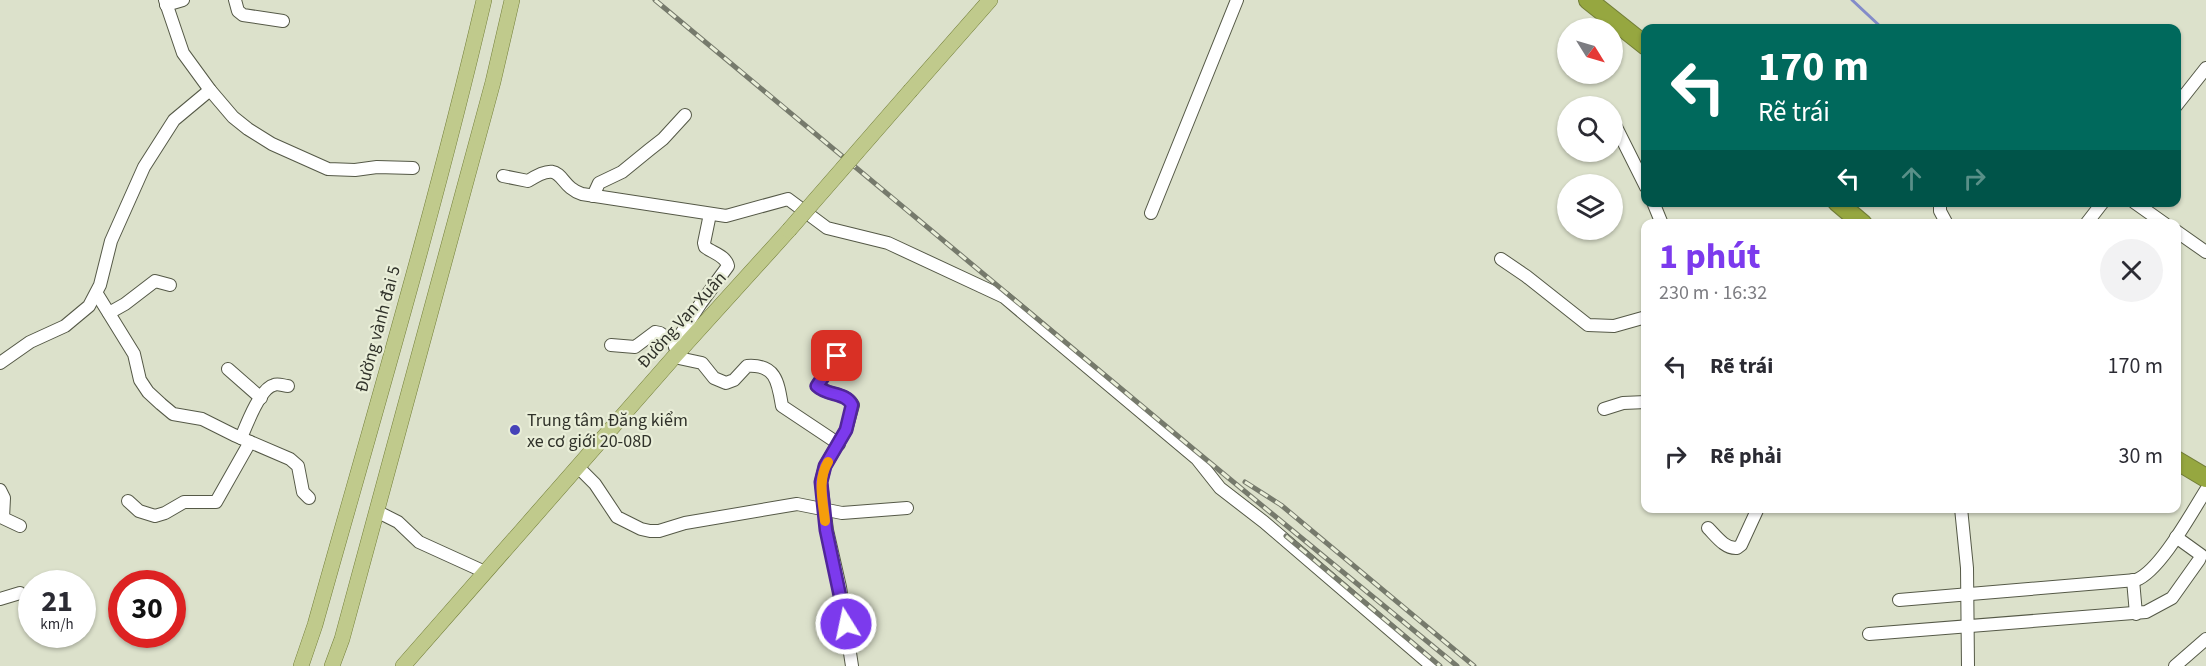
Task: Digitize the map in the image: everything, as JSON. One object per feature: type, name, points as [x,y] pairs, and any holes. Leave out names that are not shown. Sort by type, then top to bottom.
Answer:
[{"type":"highway","points":[[1588,0],[1641,42]]},
{"type":"highway","points":[[1843,207],[1857,219]]},
{"type":"highway","points":[[2181,463],[2206,478]]},
{"type":"main road","name":"Đường vành đai 5","points":[[301,666],[325,592],[466,78],[484,0]]},
{"type":"main road","points":[[332,666],[342,639],[493,82],[512,0]]},
{"type":"main road","name":"Đường Vạn Xuân","points":[[403,666],[578,467],[675,350],[789,230],[990,0]]},
{"type":"street","points":[[183,0],[166,2],[183,53],[233,117],[248,129],[272,144],[328,170],[377,167],[413,168]]},
{"type":"street","points":[[235,0],[238,12],[243,15],[283,21]]},
{"type":"street","points":[[1151,213],[1237,0]]},
{"type":"street","points":[[2181,100],[2206,68]]},
{"type":"street","points":[[0,363],[30,342],[65,326],[89,306],[97,294],[111,241],[144,167],[174,120],[210,90]]},
{"type":"street","points":[[592,196],[598,183],[622,172],[668,134],[685,115]]},
{"type":"street","points":[[1623,141],[1641,177]]},
{"type":"street","points":[[503,176],[528,181],[538,174],[551,171],[562,177],[577,192],[710,214],[735,216],[782,199],[788,199],[827,228],[888,243],[1004,297],[1197,459],[1220,488],[1264,522],[1432,666]]},
{"type":"street","points":[[2090,219],[2099,207]]},
{"type":"street","points":[[2141,207],[2158,219]]},
{"type":"street","points":[[675,350],[701,303],[728,266],[722,257],[705,247],[710,214]]},
{"type":"street","points":[[2181,234],[2206,252]]},
{"type":"street","points":[[1501,259],[1588,325],[1614,326],[1641,318]]},
{"type":"street","points":[[108,313],[155,281],[170,285]]},
{"type":"street","points":[[97,294],[134,354],[140,380],[148,392],[173,414],[202,418],[295,462],[298,466],[303,492],[309,498]]},
{"type":"street","points":[[611,345],[635,347],[655,333],[660,333],[675,350],[702,363],[714,378],[726,383],[734,380],[747,366],[753,365],[770,371],[777,382],[782,406],[839,444]]},
{"type":"street","points":[[837,356],[817,386],[821,390],[848,398],[852,402],[846,430],[822,475],[824,509],[852,666]]},
{"type":"street","points":[[228,369],[261,398]]},
{"type":"street","points":[[128,501],[139,511],[155,516],[184,502],[216,502],[246,440],[255,407],[270,386],[275,384],[288,386]]},
{"type":"street","points":[[1604,409],[1623,403],[1641,402]]},
{"type":"street","points":[[578,467],[595,484],[617,517],[650,531],[659,531],[693,521],[797,504],[842,513],[907,508]]},
{"type":"street","points":[[0,490],[4,498],[3,518],[20,525]]},
{"type":"street","points":[[1899,600],[2141,578],[2148,573],[2176,537],[2206,490]]},
{"type":"street","points":[[380,513],[398,522],[419,542],[485,572]]},
{"type":"street","points":[[1708,528],[1725,545],[1737,548],[1741,545],[1756,513]]},
{"type":"street","points":[[1962,513],[1966,546],[1968,666]]},
{"type":"street","points":[[1869,634],[2136,614],[2158,607],[2172,598],[2203,563],[2198,552],[2176,537]]},
{"type":"street","points":[[2133,580],[2136,614]]},
{"type":"street","points":[[0,599],[18,594]]},
{"type":"street","points":[[2175,666],[2206,639]]},
{"type":"waterway","points":[[1852,0],[1878,24]]},
{"type":"railway","points":[[655,0],[1457,666]]},
{"type":"railway","points":[[1245,482],[1281,505],[1474,666]]},
{"type":"railway","points":[[1286,536],[1440,666]]},
{"type":"slow traffic","points":[[825,521],[821,482],[828,462]]},
{"type":"place","name":"Trung tâm Đăng kiểm xe cơ giới 20-08D","points":[[515,430]]},
{"type":"route","points":[[837,356],[817,386],[821,390],[848,398],[852,402],[846,430],[825,466],[821,482],[826,530],[840,587],[846,624]]}]
